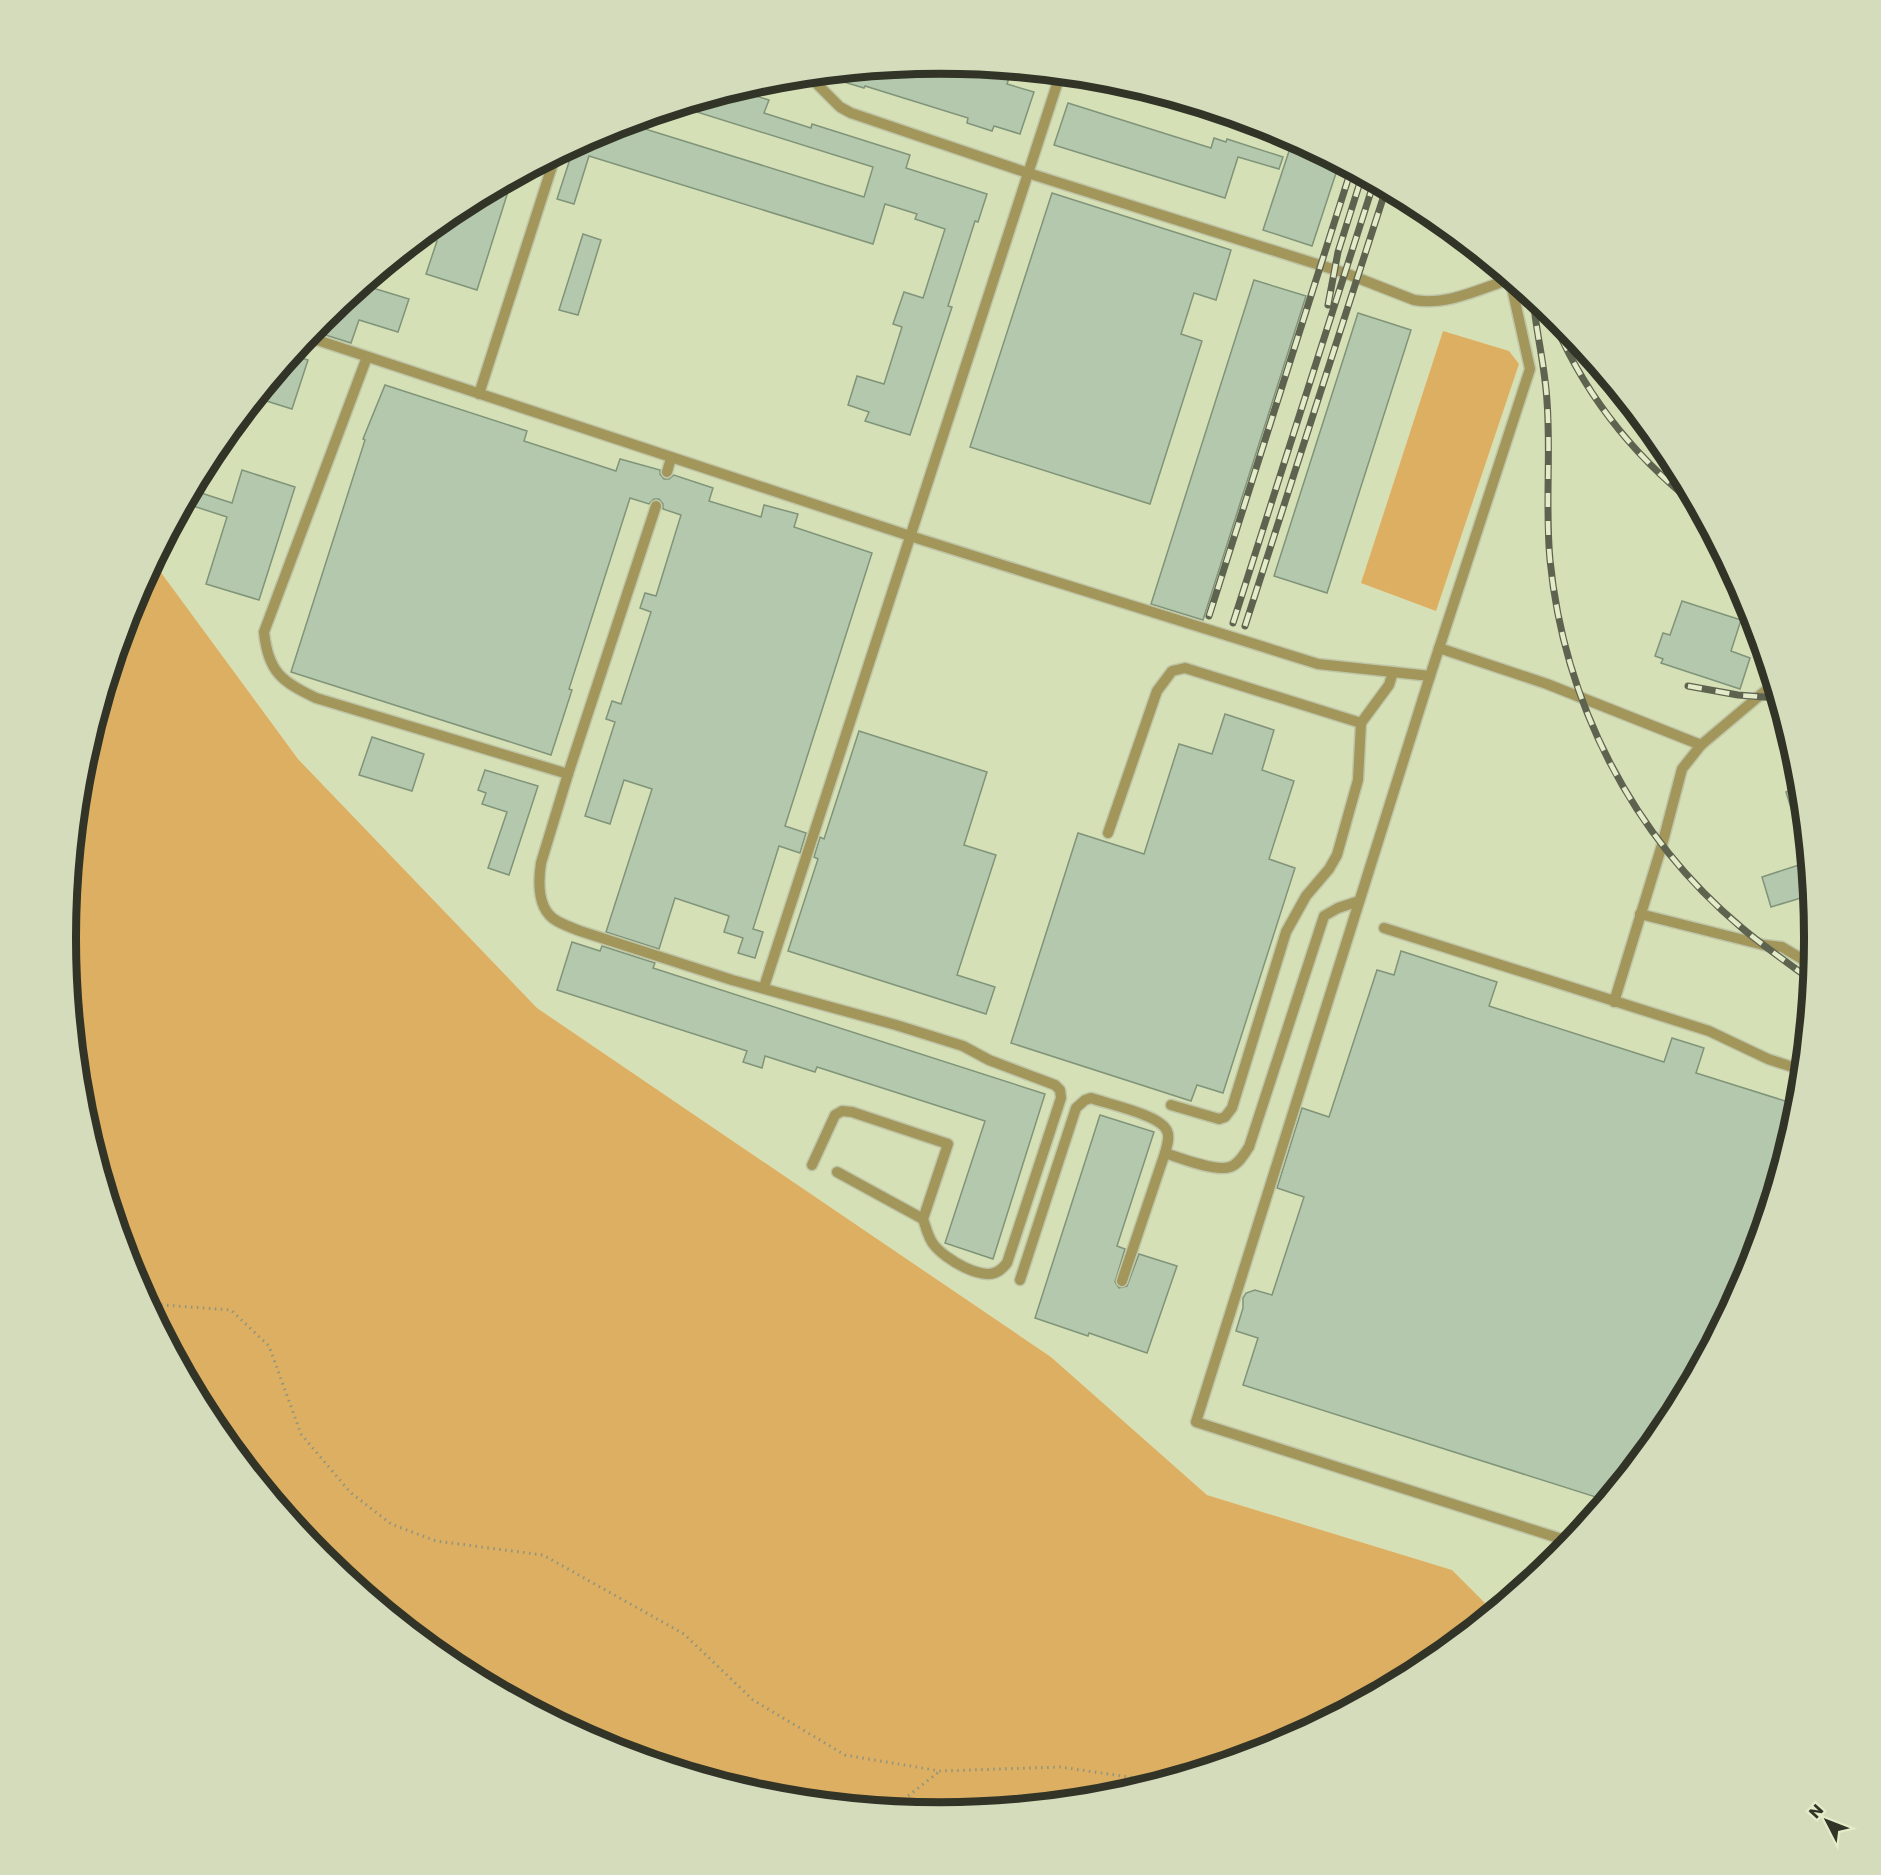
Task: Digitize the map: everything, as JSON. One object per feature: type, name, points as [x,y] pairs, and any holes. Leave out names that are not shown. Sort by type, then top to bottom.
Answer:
[{"type":"lane","points":[[764,987],[1058,82]]},
{"type":"lane","points":[[816,83],[840,107],[851,113],[1028,173],[1345,273],[1414,300],[1440,301],[1502,282]]},
{"type":"lane","points":[[479,394],[552,166]]},
{"type":"lane","points":[[1513,290],[1530,369],[1430,676],[1196,1422],[1560,1538]]},
{"type":"lane","points":[[317,340],[910,536],[1318,664],[1430,676]]},
{"type":"lane","points":[[367,357],[264,632],[265,646],[271,662],[290,686],[316,698],[568,774]]},
{"type":"lane","points":[[667,472],[671,458]]},
{"type":"lane","points":[[656,506],[541,863],[538,878],[544,909],[556,921],[580,931],[732,980],[764,987],[963,1046],[989,1060],[1055,1085],[1060,1090],[1061,1098],[1007,1263],[999,1271],[988,1274],[969,1269],[946,1258],[933,1244],[923,1219],[837,1172]]},
{"type":"lane","points":[[1439,648],[1547,684],[1701,745]]},
{"type":"lane","points":[[1108,833],[1157,692],[1172,671],[1185,668],[1361,723]]},
{"type":"lane","points":[[1171,1105],[1219,1119],[1225,1117],[1232,1108],[1286,932],[1306,896],[1329,869],[1337,855],[1358,780],[1361,723],[1389,685],[1393,672]]},
{"type":"lane","points":[[1614,1002],[1662,845],[1682,769],[1701,745],[1768,689]]},
{"type":"lane","points":[[1165,1153],[1218,1168],[1230,1167],[1239,1162],[1249,1147],[1324,916],[1338,908],[1359,901]]},
{"type":"lane","points":[[1640,914],[1764,945],[1782,947],[1804,960]]},
{"type":"lane","points":[[1384,928],[1709,1031],[1768,1059],[1794,1067]]},
{"type":"lane","points":[[1020,1280],[1076,1108],[1091,1098],[1157,1120],[1166,1127],[1169,1134],[1165,1153],[1122,1281]]},
{"type":"lane","points":[[812,1165],[835,1115],[842,1111],[852,1112],[948,1144],[923,1219]]},
{"type":"path","points":[[159,1305],[231,1310],[269,1346],[301,1434],[350,1492],[391,1524],[436,1541],[543,1555],[684,1634],[753,1700],[845,1755],[940,1771],[1060,1767],[1138,1778]]},
{"type":"path","points":[[902,1801],[940,1771]]},
{"type":"shaded area","points":[[884,75],[997,75],[1109,90],[1164,103],[1218,119],[1271,139],[1323,163],[1421,219],[1466,252],[1510,288],[1590,368],[1659,457],[1689,506],[1739,607],[1759,660],[1788,769],[1797,825],[1803,881],[1803,994],[1788,1106],[1775,1161],[1759,1215],[1739,1268],[1689,1370],[1659,1418],[1590,1507],[1551,1548],[1487,1606],[1451,1570],[1207,1495],[1051,1357],[537,1008],[298,759],[159,570],[192,505],[222,457],[255,412],[291,368],[330,327],[371,288],[415,252],[460,219],[509,189],[610,139],[663,119],[772,90]]},
{"type":"shaded area","points":[[1443,331],[1509,351],[1519,364],[1436,611],[1361,583]]},
{"type":"shaded area","points":[[159,570],[298,759],[537,1008],[1051,1357],[1207,1495],[1452,1570],[1487,1605],[1421,1656],[1323,1712],[1271,1736],[1218,1756],[1164,1772],[1109,1785],[997,1800],[940,1802],[884,1800],[828,1794],[772,1785],[663,1756],[610,1736],[508,1686],[460,1656],[415,1623],[371,1587],[291,1507],[222,1418],[192,1369],[142,1268],[122,1215],[106,1161],[93,1106],[78,994],[76,938],[78,881],[93,769],[106,714],[122,660]]},
{"type":"building","points":[[884,75],[997,75],[1009,78],[1007,84],[1034,92],[1020,134],[994,126],[992,131],[967,123],[968,118],[865,86],[864,88],[837,80]]},
{"type":"building","points":[[752,95],[769,100],[764,113],[811,128],[812,124],[910,155],[906,168],[987,194],[978,222],[975,221],[948,306],[952,307],[910,435],[865,421],[869,412],[848,405],[857,376],[884,384],[902,327],[893,324],[904,292],[923,298],[945,229],[915,219],[917,214],[885,204],[873,244],[589,156],[574,204],[557,199],[571,157],[640,128],[864,197],[873,167],[692,110]]},
{"type":"building","points":[[1068,103],[1211,148],[1214,138],[1226,142],[1227,139],[1283,157],[1279,169],[1238,157],[1225,198],[1054,145]]},
{"type":"building","points":[[1290,148],[1337,170],[1312,246],[1263,230]]},
{"type":"building","points":[[509,189],[477,290],[426,274],[437,241],[432,240],[460,219]]},
{"type":"building","points":[[1052,193],[1231,250],[1216,300],[1194,293],[1181,334],[1202,341],[1150,504],[970,447]]},
{"type":"building","points":[[583,234],[601,240],[578,315],[559,310]]},
{"type":"building","points":[[1254,280],[1306,296],[1203,620],[1151,604]]},
{"type":"building","points":[[372,288],[409,299],[398,332],[359,320],[351,343],[323,334]]},
{"type":"building","points":[[1358,313],[1411,330],[1327,593],[1274,576]]},
{"type":"building","points":[[301,358],[308,360],[292,409],[265,400]]},
{"type":"building","points":[[385,385],[527,431],[524,441],[616,471],[620,459],[660,470],[664,479],[669,479],[674,475],[713,488],[709,501],[761,517],[764,505],[798,514],[794,527],[872,553],[785,826],[806,833],[800,853],[779,846],[753,929],[763,932],[755,958],[738,953],[743,938],[724,932],[729,916],[675,898],[659,949],[606,932],[652,789],[624,780],[610,824],[585,816],[615,722],[606,719],[612,701],[621,704],[651,612],[640,608],[645,593],[656,596],[681,515],[663,509],[663,504],[659,499],[654,499],[649,504],[630,498],[569,689],[572,690],[551,755],[291,672],[365,440],[363,439]]},
{"type":"building","points":[[242,470],[295,487],[259,600],[206,584],[227,517],[192,506],[200,493],[232,503]]},
{"type":"building","points":[[1682,601],[1741,620],[1731,651],[1750,658],[1740,689],[1661,663],[1663,659],[1655,656],[1663,633],[1670,635]]},
{"type":"building","points":[[1225,714],[1274,730],[1262,770],[1294,781],[1269,859],[1295,868],[1223,1093],[1197,1085],[1191,1101],[1011,1043],[1078,833],[1144,854],[1179,744],[1212,754]]},
{"type":"building","points":[[859,731],[987,772],[964,845],[996,855],[957,975],[995,987],[986,1014],[788,951],[818,859],[814,857],[820,837],[824,839]]},
{"type":"building","points":[[372,737],[424,754],[412,791],[359,775]]},
{"type":"building","points":[[485,770],[538,786],[509,875],[488,868],[507,812],[482,804],[486,793],[478,790]]},
{"type":"building","points":[[1791,790],[1797,829],[1786,792]]},
{"type":"building","points":[[1801,864],[1803,897],[1771,907],[1762,877]]},
{"type":"building","points":[[572,942],[600,951],[602,946],[655,963],[653,968],[1045,1094],[993,1259],[945,1243],[985,1121],[817,1067],[815,1072],[765,1056],[762,1068],[743,1062],[747,1051],[557,990]]},
{"type":"building","points":[[1401,951],[1497,982],[1489,1006],[1664,1062],[1672,1038],[1704,1048],[1696,1073],[1789,1102],[1759,1215],[1739,1268],[1715,1320],[1689,1370],[1659,1418],[1598,1498],[1243,1385],[1258,1338],[1236,1331],[1243,1308],[1243,1298],[1246,1293],[1255,1290],[1272,1295],[1304,1197],[1277,1188],[1302,1108],[1329,1117],[1377,970],[1394,975]]},
{"type":"building","points":[[1100,1115],[1154,1132],[1117,1246],[1125,1249],[1115,1282],[1119,1288],[1127,1286],[1139,1254],[1177,1266],[1147,1353],[1035,1318]]},
{"type":"railway","points":[[1209,616],[1349,177]]},
{"type":"railway","points":[[1328,305],[1338,252],[1360,183]]},
{"type":"railway","points":[[1233,623],[1372,189]]},
{"type":"railway","points":[[1245,626],[1384,196]]},
{"type":"railway","points":[[1535,311],[1547,401],[1550,560],[1558,613],[1570,664],[1588,715],[1610,763],[1637,809],[1668,852],[1703,892],[1742,928],[1803,974]]},
{"type":"railway","points":[[1562,338],[1577,368],[1610,419],[1651,465],[1681,492]]},
{"type":"railway","points":[[1688,686],[1738,695],[1770,697]]}]
